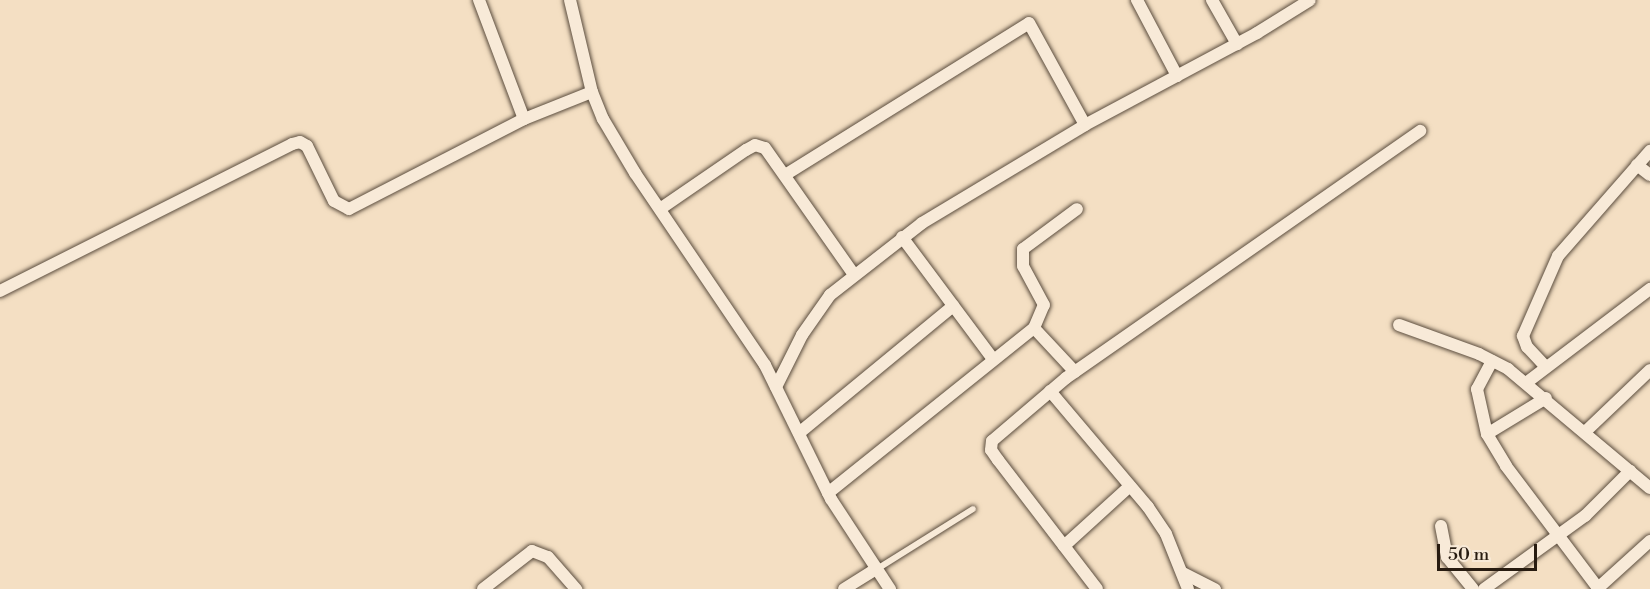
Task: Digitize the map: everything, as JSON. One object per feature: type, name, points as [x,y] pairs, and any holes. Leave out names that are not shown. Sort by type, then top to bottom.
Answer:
[{"type":"street","points":[[479,0],[524,119]]},
{"type":"street","points":[[570,0],[592,92],[603,119],[776,387],[828,493],[890,589]]},
{"type":"street","points":[[1137,0],[1177,76]]},
{"type":"street","points":[[1212,0],[1237,44]]},
{"type":"street","points":[[776,387],[818,310],[853,273],[902,237],[1085,125],[1237,44],[1292,4],[1310,0]]},
{"type":"street","points":[[785,175],[1029,23],[1085,125]]},
{"type":"street","points":[[0,291],[292,144],[300,142],[307,146],[334,201],[349,209],[524,119],[592,92]]},
{"type":"street","points":[[1097,589],[991,450],[997,434],[1075,372],[1420,131]]},
{"type":"street","points":[[660,209],[755,145],[771,153],[853,273]]},
{"type":"street","points":[[1545,366],[1527,347],[1524,327],[1558,255],[1650,151]]},
{"type":"street","points":[[1637,165],[1650,175]]},
{"type":"street","points":[[828,493],[1034,328],[1044,305],[1023,266],[1023,249],[1077,210]]},
{"type":"street","points":[[902,237],[993,359]]},
{"type":"street","points":[[1526,383],[1545,366],[1650,289]]},
{"type":"street","points":[[799,433],[953,306]]},
{"type":"street","points":[[1399,324],[1492,361],[1526,383],[1650,489]]},
{"type":"street","points":[[1034,328],[1075,372]]},
{"type":"street","points":[[1492,361],[1477,389],[1487,434],[1506,466],[1560,534],[1598,589],[1650,541]]},
{"type":"street","points":[[1585,432],[1650,370]]},
{"type":"street","points":[[1050,391],[1130,486],[1166,534],[1188,589]]},
{"type":"street","points":[[1487,434],[1546,398]]},
{"type":"street","points":[[1484,589],[1599,505],[1630,471]]},
{"type":"street","points":[[1064,546],[1130,486]]},
{"type":"street","points":[[1441,526],[1447,557],[1473,589]]},
{"type":"street","points":[[483,589],[532,551],[548,557],[576,589]]},
{"type":"street","points":[[844,589],[876,569]]},
{"type":"street","points":[[1183,573],[1215,589]]},
{"type":"lane","points":[[876,569],[973,509]]}]
